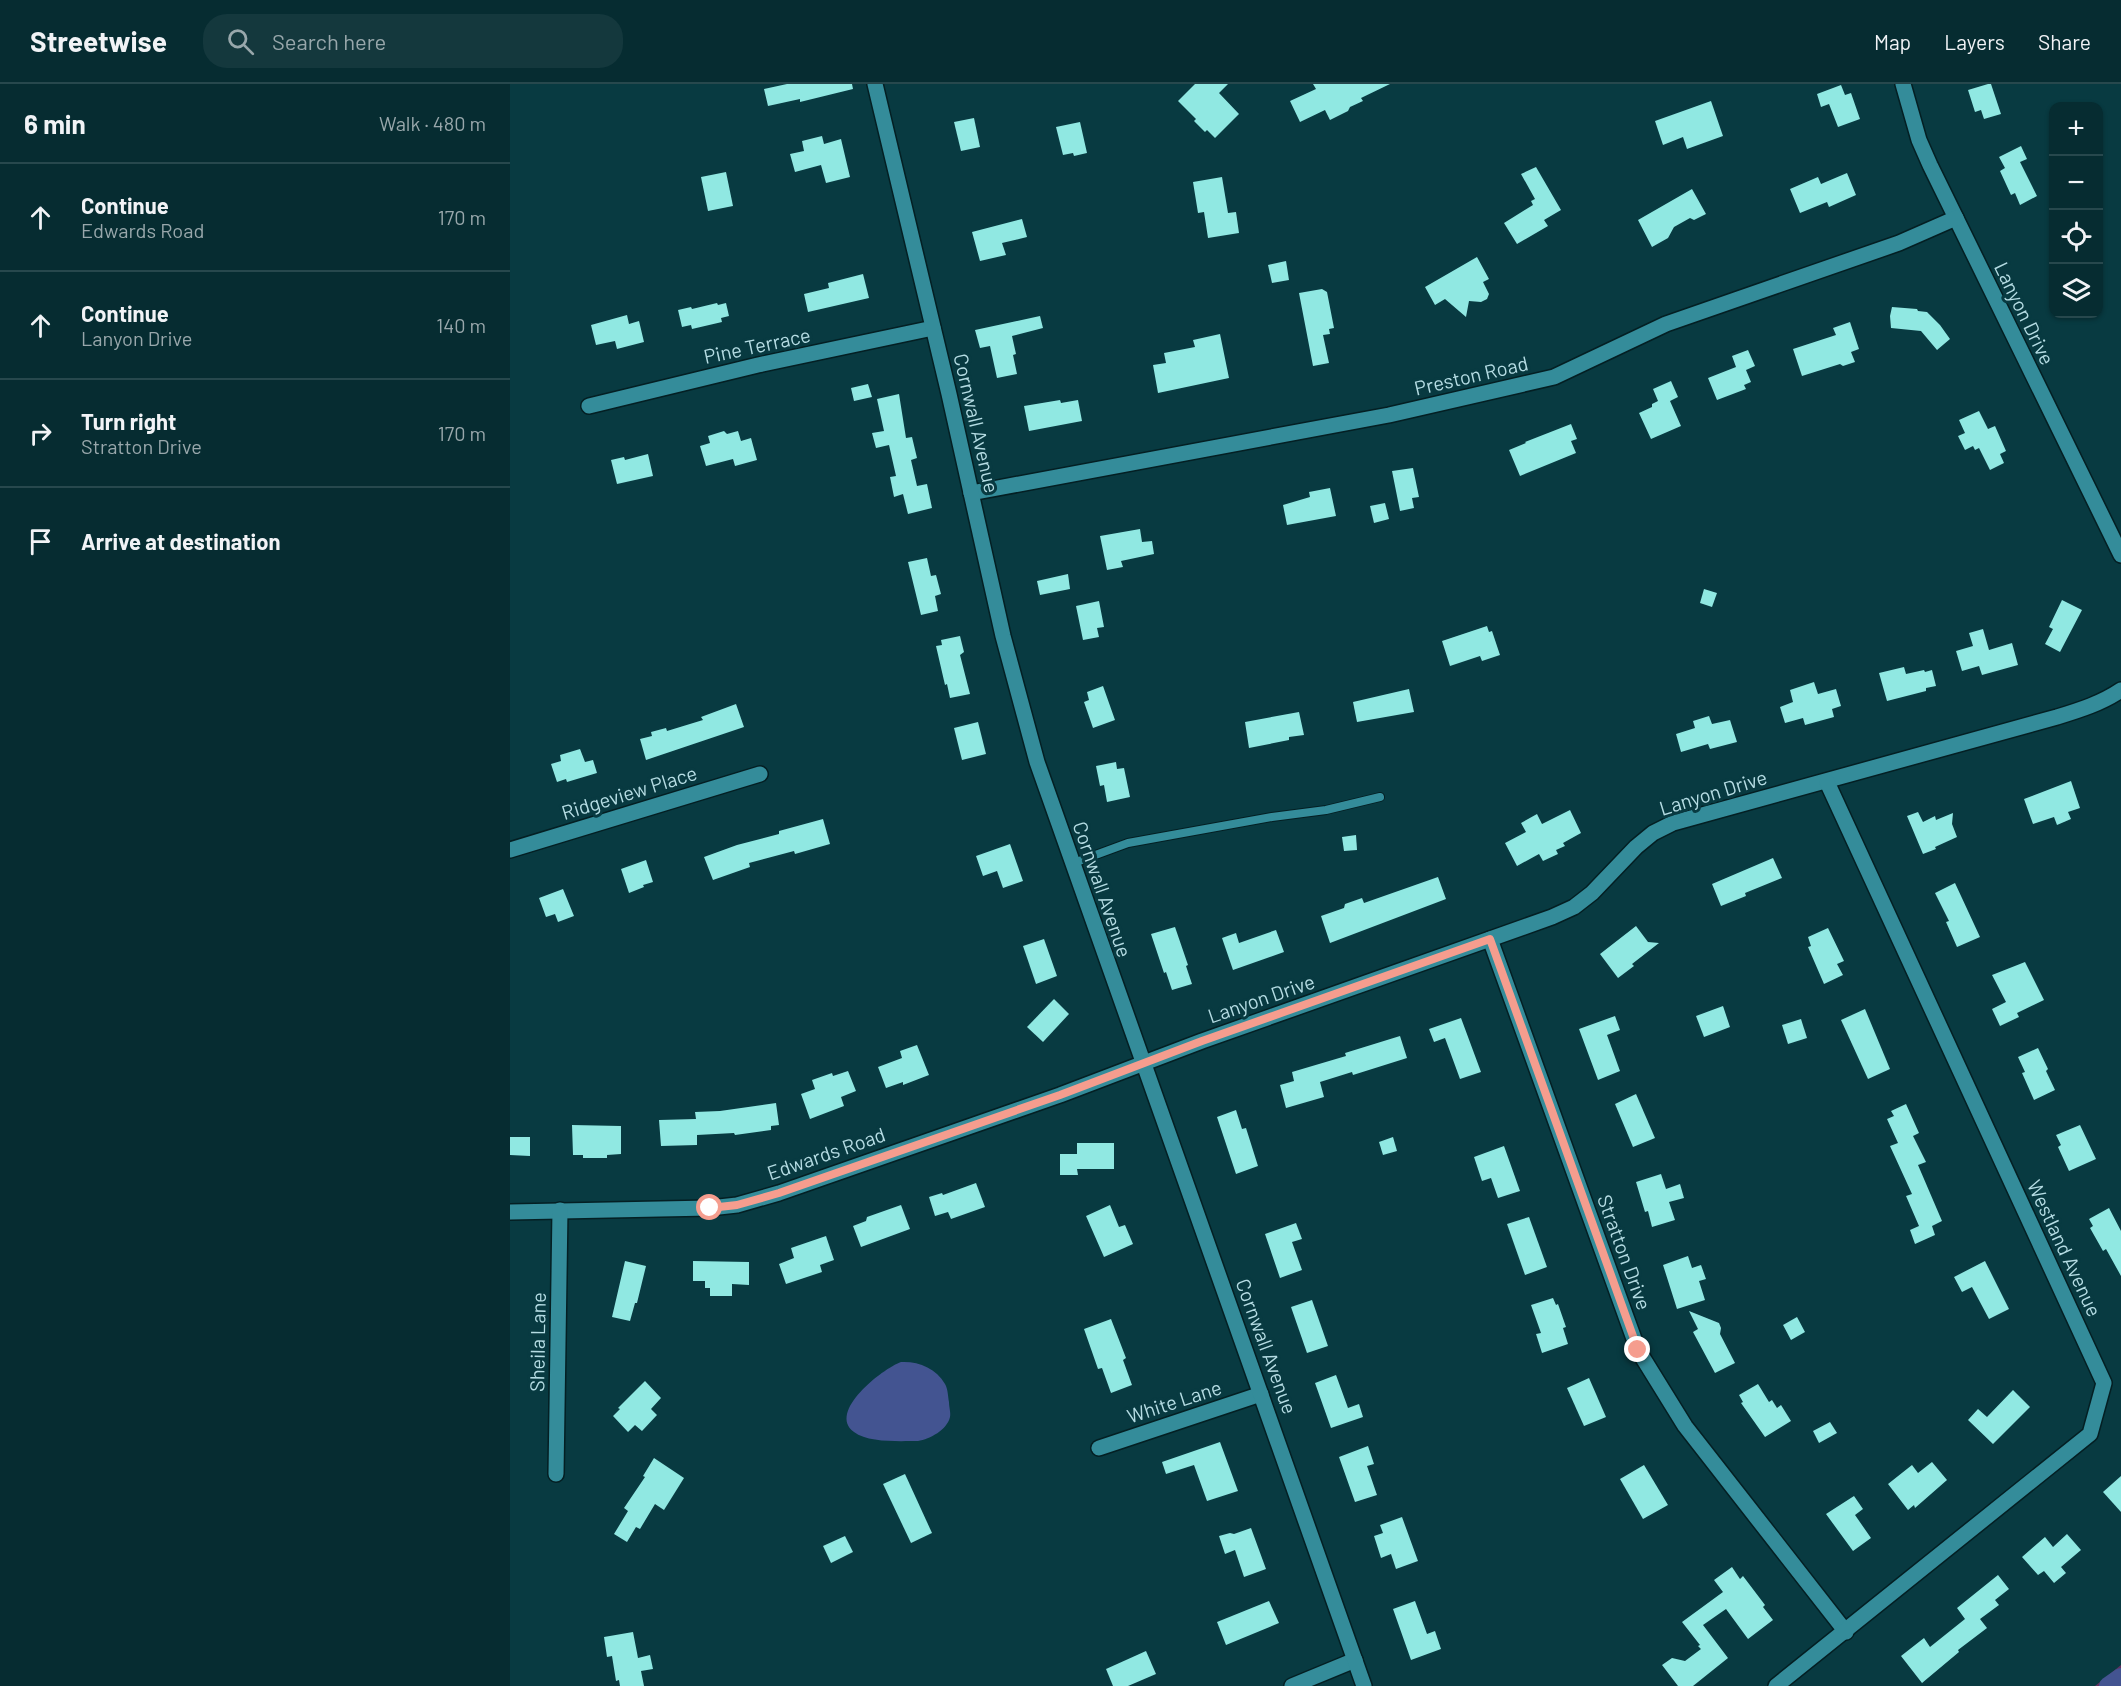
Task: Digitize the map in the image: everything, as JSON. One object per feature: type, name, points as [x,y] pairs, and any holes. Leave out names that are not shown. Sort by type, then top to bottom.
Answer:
[{"type":"street","name":"Cornwall Avenue","points":[[875,84],[1020,706],[1037,762],[1071,864],[1364,1686]]},
{"type":"street","name":"Lanyon Drive","points":[[1903,84],[1919,140],[2121,555]]},
{"type":"street","name":"Preston Road","points":[[971,493],[1389,415],[1554,377],[1666,324],[1899,243],[1956,218]]},
{"type":"street","name":"Pine Terrace","points":[[589,406],[748,367],[933,328]]},
{"type":"street","name":"Lanyon Drive","points":[[1143,1064],[1552,917],[1574,907],[1592,893],[1636,847],[1653,833],[1673,823],[2057,717],[2110,698],[2121,690]]},
{"type":"street","name":"Ridgeview Place","points":[[510,850],[760,774]]},
{"type":"street","name":"Westland Avenue","points":[[1776,1686],[2090,1434],[2104,1383],[1841,817],[1827,782]]},
{"type":"street","name":"Stratton Drive","points":[[1490,939],[1638,1350],[1685,1426],[1846,1632]]},
{"type":"street","name":"Edwards Road","points":[[510,1212],[710,1208],[737,1205],[779,1193],[1143,1064]]},
{"type":"street","name":"Sheila Lane","points":[[556,1474],[561,1210]]},
{"type":"street","name":"White Lane","points":[[1099,1448],[1261,1394]]},
{"type":"street","points":[[1292,1686],[1355,1660]]},
{"type":"lane","points":[[1071,864],[1128,843],[1262,818],[1326,810],[1380,797]]},
{"type":"shaded area","points":[[2121,1665],[2121,1686],[2095,1686]]},
{"type":"water","points":[[901,1362],[926,1367],[941,1378],[947,1388],[950,1412],[948,1422],[933,1436],[918,1441],[876,1440],[860,1436],[847,1424],[847,1414],[852,1403],[871,1382]]},
{"type":"building","points":[[787,84],[852,84],[853,89],[800,102],[800,99],[768,106],[764,89]]},
{"type":"building","points":[[1195,84],[1228,84],[1219,93],[1239,114],[1215,138],[1194,121],[1196,119],[1178,101]]},
{"type":"building","points":[[1313,84],[1390,84],[1361,98],[1363,101],[1330,120],[1325,110],[1300,122],[1290,101],[1316,89]]},
{"type":"building","points":[[1991,84],[2001,114],[1984,119],[1981,110],[1975,112],[1968,90]]},
{"type":"building","points":[[1841,85],[1845,95],[1851,93],[1860,119],[1838,127],[1829,104],[1821,107],[1817,94]]},
{"type":"building","points":[[1711,101],[1723,136],[1687,149],[1683,137],[1663,145],[1655,121]]},
{"type":"building","points":[[974,118],[980,147],[961,151],[954,122]]},
{"type":"building","points":[[1080,122],[1087,153],[1074,156],[1073,153],[1063,155],[1056,127]]},
{"type":"building","points":[[822,136],[824,144],[841,139],[850,177],[826,183],[821,165],[795,172],[790,154],[804,151],[802,141]]},
{"type":"building","points":[[2021,146],[2027,159],[2020,162],[2037,196],[2020,205],[2015,193],[2011,195],[2000,171],[2005,168],[1999,157]]},
{"type":"building","points":[[1536,167],[1561,210],[1544,220],[1548,226],[1517,244],[1504,223],[1533,205],[1531,201],[1535,199],[1521,174]]},
{"type":"building","points":[[726,172],[733,206],[708,211],[701,177]]},
{"type":"building","points":[[1847,173],[1856,195],[1829,207],[1827,202],[1800,213],[1790,189],[1818,177],[1821,184]]},
{"type":"building","points":[[1222,177],[1228,213],[1236,212],[1239,233],[1208,238],[1204,212],[1198,213],[1193,182]]},
{"type":"building","points":[[1692,189],[1706,214],[1694,220],[1690,218],[1674,227],[1668,238],[1652,247],[1638,220]]},
{"type":"building","points":[[1022,219],[1027,237],[1002,243],[1006,255],[980,261],[972,232]]},
{"type":"building","points":[[1477,257],[1489,279],[1483,282],[1489,294],[1487,299],[1481,302],[1469,301],[1466,317],[1445,299],[1435,305],[1425,287]]},
{"type":"building","points":[[1286,261],[1289,280],[1272,283],[1268,265]]},
{"type":"building","points":[[863,274],[869,298],[808,312],[804,294],[829,288],[828,283]]},
{"type":"building","points":[[1322,289],[1327,292],[1334,328],[1329,329],[1330,334],[1323,335],[1329,363],[1313,366],[1299,293]]},
{"type":"building","points":[[717,303],[718,305],[726,303],[729,316],[721,318],[722,322],[692,329],[691,325],[682,327],[678,310]]},
{"type":"building","points":[[1892,307],[1927,312],[1950,339],[1937,350],[1921,331],[1891,328]]},
{"type":"building","points":[[627,315],[629,324],[639,321],[644,342],[617,349],[615,341],[596,345],[591,325]]},
{"type":"building","points":[[1040,316],[1043,328],[1012,336],[1017,374],[997,378],[990,346],[980,348],[975,330]]},
{"type":"building","points":[[1850,322],[1859,349],[1851,352],[1855,362],[1843,366],[1840,364],[1802,376],[1793,349],[1836,335],[1833,328]]},
{"type":"building","points":[[1220,334],[1229,378],[1158,393],[1153,365],[1166,363],[1164,353],[1195,347],[1193,340]]},
{"type":"building","points":[[1748,350],[1755,366],[1746,370],[1751,382],[1744,385],[1746,389],[1717,400],[1708,378],[1736,367],[1732,356]]},
{"type":"building","points":[[1671,381],[1678,397],[1670,401],[1681,426],[1651,439],[1639,413],[1652,407],[1652,404],[1658,401],[1653,389]]},
{"type":"building","points":[[868,384],[872,397],[854,401],[851,388]]},
{"type":"building","points":[[899,394],[906,438],[912,437],[917,458],[911,460],[917,486],[927,484],[932,508],[908,514],[903,494],[894,497],[890,477],[896,476],[889,445],[876,448],[872,433],[884,431],[877,399]]},
{"type":"building","points":[[1060,400],[1061,403],[1078,400],[1082,421],[1029,431],[1024,406]]},
{"type":"building","points":[[1979,411],[1988,429],[1995,426],[2006,451],[2000,454],[2004,463],[1990,470],[1979,448],[1975,450],[1973,446],[1965,450],[1958,436],[1965,433],[1959,420]]},
{"type":"building","points":[[1571,424],[1577,439],[1571,441],[1576,453],[1520,476],[1509,450]]},
{"type":"building","points":[[724,431],[727,434],[738,431],[741,441],[751,438],[757,460],[735,466],[733,459],[706,466],[700,446],[710,443],[708,436]]},
{"type":"building","points":[[648,454],[653,476],[617,484],[611,460],[624,457],[625,460]]},
{"type":"building","points":[[1413,468],[1419,497],[1412,498],[1414,508],[1400,511],[1392,471]]},
{"type":"building","points":[[1330,488],[1336,516],[1287,525],[1283,505],[1310,497],[1309,492]]},
{"type":"building","points":[[1385,503],[1389,519],[1374,523],[1370,506]]},
{"type":"building","points":[[1140,529],[1142,542],[1152,541],[1154,554],[1121,561],[1123,567],[1107,570],[1100,536]]},
{"type":"building","points":[[927,558],[931,576],[936,575],[941,594],[935,596],[938,611],[921,615],[908,562]]},
{"type":"building","points":[[1068,574],[1070,589],[1040,595],[1037,581]]},
{"type":"building","points":[[1704,589],[1717,593],[1712,607],[1700,603]]},
{"type":"building","points":[[2062,600],[2082,610],[2060,652],[2045,644],[2053,629],[2049,627]]},
{"type":"building","points":[[1099,601],[1104,627],[1097,628],[1099,637],[1083,640],[1076,606]]},
{"type":"building","points":[[1487,626],[1489,632],[1492,631],[1500,655],[1482,661],[1480,656],[1450,666],[1442,641]]},
{"type":"building","points":[[1983,629],[1989,650],[2012,643],[2018,665],[1982,675],[1979,666],[1962,671],[1956,651],[1973,646],[1969,633]]},
{"type":"building","points":[[960,636],[964,652],[960,655],[970,694],[950,698],[936,646],[942,645],[941,640]]},
{"type":"building","points":[[1904,667],[1906,674],[1932,670],[1936,686],[1926,688],[1926,691],[1887,701],[1879,673]]},
{"type":"building","points":[[1814,682],[1818,694],[1836,689],[1841,706],[1832,709],[1834,717],[1805,725],[1803,718],[1785,723],[1780,707],[1793,702],[1790,690]]},
{"type":"building","points":[[1103,686],[1115,720],[1093,728],[1084,702],[1089,700],[1087,692]]},
{"type":"building","points":[[1409,689],[1414,712],[1357,722],[1353,702]]},
{"type":"building","points":[[736,704],[744,727],[646,760],[640,739],[652,736],[651,732],[666,728],[667,731],[703,720],[701,717]]},
{"type":"building","points":[[1299,712],[1304,735],[1249,748],[1245,722]]},
{"type":"building","points":[[1709,716],[1712,724],[1730,720],[1737,742],[1710,749],[1708,744],[1681,752],[1676,734],[1695,728],[1693,721]]},
{"type":"building","points":[[978,722],[986,754],[962,760],[954,728]]},
{"type":"building","points":[[580,749],[585,762],[593,760],[597,773],[567,782],[566,779],[557,782],[551,764],[561,761],[560,755]]},
{"type":"building","points":[[1116,762],[1117,769],[1124,768],[1130,797],[1107,802],[1104,785],[1100,786],[1096,766]]},
{"type":"building","points":[[2071,781],[2080,808],[2068,812],[2071,819],[2057,825],[2054,817],[2033,824],[2024,799]]},
{"type":"building","points":[[1570,810],[1581,833],[1563,843],[1565,846],[1556,850],[1558,854],[1543,861],[1539,854],[1517,866],[1505,843],[1526,832],[1521,823],[1537,814],[1542,824]]},
{"type":"building","points":[[1918,812],[1923,822],[1935,816],[1936,820],[1953,813],[1952,824],[1957,837],[1923,854],[1907,816]]},
{"type":"building","points":[[823,819],[830,844],[749,863],[750,867],[713,880],[704,857],[779,834],[779,831]]},
{"type":"building","points":[[1356,835],[1357,850],[1344,851],[1342,837]]},
{"type":"building","points":[[1010,844],[1023,881],[1003,888],[997,871],[983,876],[976,856]]},
{"type":"building","points":[[1773,858],[1782,878],[1745,893],[1746,896],[1721,906],[1712,884]]},
{"type":"building","points":[[646,860],[653,882],[629,893],[621,869]]},
{"type":"building","points":[[1438,877],[1446,899],[1330,943],[1321,916],[1344,908],[1345,904],[1362,898],[1364,903]]},
{"type":"building","points":[[1955,883],[1980,937],[1957,947],[1946,922],[1949,921],[1935,893]]},
{"type":"building","points":[[563,889],[574,916],[558,922],[555,914],[546,917],[539,898]]},
{"type":"building","points":[[1636,926],[1648,942],[1659,943],[1618,978],[1600,954]]},
{"type":"building","points":[[1175,927],[1192,984],[1172,990],[1151,934]]},
{"type":"building","points":[[1828,928],[1844,961],[1837,964],[1843,975],[1824,984],[1808,947],[1811,946],[1808,937]]},
{"type":"building","points":[[1276,930],[1284,952],[1233,970],[1222,938],[1236,933],[1239,943]]},
{"type":"building","points":[[1044,939],[1057,976],[1036,984],[1023,946]]},
{"type":"building","points":[[2025,962],[2044,1000],[2017,1013],[2019,1017],[2000,1026],[1992,1009],[2006,1002],[1992,975]]},
{"type":"building","points":[[1054,999],[1069,1014],[1043,1042],[1027,1027]]},
{"type":"building","points":[[1723,1006],[1730,1027],[1704,1037],[1696,1016]]},
{"type":"building","points":[[1865,1009],[1890,1069],[1868,1079],[1841,1020]]},
{"type":"building","points":[[1615,1016],[1620,1030],[1607,1035],[1620,1071],[1598,1080],[1579,1029]]},
{"type":"building","points":[[1461,1018],[1481,1072],[1460,1079],[1445,1038],[1434,1042],[1429,1029]]},
{"type":"building","points":[[1801,1019],[1807,1038],[1788,1044],[1782,1025]]},
{"type":"building","points":[[1400,1036],[1407,1058],[1353,1075],[1352,1072],[1320,1082],[1324,1097],[1286,1108],[1280,1085],[1294,1081],[1292,1072],[1346,1056],[1345,1053]]},
{"type":"building","points":[[917,1045],[929,1075],[903,1085],[903,1082],[886,1088],[878,1067],[902,1058],[900,1051]]},
{"type":"building","points":[[2038,1048],[2055,1090],[2034,1100],[2022,1073],[2025,1072],[2018,1057]]},
{"type":"building","points":[[848,1071],[856,1091],[841,1097],[844,1106],[810,1119],[801,1094],[815,1089],[812,1080],[832,1073],[833,1076]]},
{"type":"building","points":[[1636,1094],[1655,1138],[1633,1147],[1615,1104]]},
{"type":"building","points":[[776,1103],[779,1125],[771,1126],[771,1130],[735,1135],[734,1133],[697,1135],[697,1145],[661,1146],[659,1120],[696,1119],[695,1112]]},
{"type":"building","points":[[1906,1104],[1919,1133],[1913,1136],[1926,1162],[1918,1165],[1942,1221],[1932,1226],[1935,1235],[1915,1244],[1910,1230],[1919,1226],[1906,1196],[1912,1194],[1890,1146],[1898,1143],[1887,1119],[1894,1116],[1891,1111]]},
{"type":"building","points":[[1236,1110],[1242,1129],[1246,1128],[1258,1166],[1236,1174],[1217,1117]]},
{"type":"building","points":[[572,1125],[621,1126],[621,1154],[607,1155],[607,1158],[583,1158],[583,1155],[573,1155]]},
{"type":"building","points":[[2080,1125],[2096,1159],[2069,1171],[2058,1147],[2061,1145],[2056,1135]]},
{"type":"building","points":[[510,1137],[530,1137],[530,1156],[510,1155]]},
{"type":"building","points":[[1393,1137],[1397,1151],[1383,1155],[1379,1142]]},
{"type":"building","points":[[1077,1143],[1114,1143],[1114,1169],[1077,1169],[1078,1175],[1060,1175],[1060,1154],[1077,1154]]},
{"type":"building","points":[[1504,1146],[1520,1191],[1498,1198],[1491,1178],[1482,1181],[1474,1157]]},
{"type":"building","points":[[1661,1174],[1666,1189],[1680,1184],[1684,1198],[1669,1202],[1675,1220],[1652,1227],[1636,1182]]},
{"type":"building","points":[[976,1183],[985,1207],[951,1219],[948,1212],[935,1216],[929,1197],[942,1193],[943,1195]]},
{"type":"building","points":[[901,1205],[910,1229],[861,1247],[853,1226],[866,1221],[867,1217]]},
{"type":"building","points":[[1110,1205],[1119,1227],[1125,1225],[1133,1244],[1104,1257],[1086,1216]]},
{"type":"building","points":[[2109,1208],[2121,1231],[2121,1276],[2106,1249],[2103,1251],[2090,1228],[2093,1226],[2089,1219]]},
{"type":"building","points":[[1529,1217],[1547,1267],[1525,1275],[1507,1224]]},
{"type":"building","points":[[1296,1223],[1302,1239],[1292,1242],[1302,1270],[1280,1278],[1265,1234]]},
{"type":"building","points":[[826,1236],[834,1260],[820,1265],[822,1272],[786,1284],[779,1264],[794,1258],[791,1248]]},
{"type":"building","points":[[1688,1256],[1692,1268],[1701,1265],[1706,1279],[1699,1281],[1705,1300],[1677,1309],[1663,1265]]},
{"type":"building","points":[[625,1261],[646,1266],[630,1321],[612,1317]]},
{"type":"building","points":[[693,1261],[749,1262],[749,1285],[732,1284],[732,1296],[710,1296],[710,1288],[705,1288],[705,1281],[693,1281]]},
{"type":"building","points":[[1985,1261],[2009,1309],[1989,1319],[1972,1287],[1962,1292],[1954,1277]]},
{"type":"building","points":[[1553,1298],[1556,1305],[1558,1304],[1566,1327],[1563,1328],[1568,1344],[1542,1353],[1536,1334],[1541,1333],[1531,1305]]},
{"type":"building","points":[[1312,1300],[1328,1346],[1307,1353],[1291,1307]]},
{"type":"building","points":[[1689,1311],[1719,1323],[1720,1334],[1735,1363],[1715,1373],[1693,1332],[1698,1329]]},
{"type":"building","points":[[1797,1317],[1805,1332],[1791,1340],[1783,1325]]},
{"type":"building","points":[[1111,1319],[1126,1358],[1123,1360],[1132,1385],[1111,1393],[1102,1368],[1098,1369],[1084,1329]]},
{"type":"building","points":[[1336,1375],[1348,1408],[1359,1404],[1363,1417],[1331,1428],[1315,1383]]},
{"type":"building","points":[[1589,1378],[1606,1417],[1584,1426],[1567,1388]]},
{"type":"building","points":[[645,1381],[661,1398],[651,1409],[657,1415],[642,1431],[635,1425],[628,1432],[613,1416]]},
{"type":"building","points":[[1758,1384],[1769,1402],[1772,1400],[1777,1408],[1781,1405],[1791,1421],[1765,1437],[1741,1403],[1743,1402],[1739,1395]]},
{"type":"building","points":[[2013,1390],[2030,1407],[1993,1444],[1968,1420],[1978,1409],[1987,1417]]},
{"type":"building","points":[[1830,1422],[1837,1433],[1819,1443],[1813,1431]]},
{"type":"building","points":[[1220,1442],[1238,1491],[1207,1501],[1194,1465],[1166,1474],[1162,1462]]},
{"type":"building","points":[[1368,1446],[1374,1464],[1367,1466],[1377,1495],[1355,1502],[1339,1457]]},
{"type":"building","points":[[654,1458],[684,1478],[664,1510],[655,1504],[640,1529],[636,1527],[627,1542],[614,1534],[628,1511],[624,1508],[645,1477],[643,1476]]},
{"type":"building","points":[[1932,1462],[1947,1480],[1915,1508],[1914,1505],[1908,1510],[1888,1484],[1912,1465],[1918,1473]]},
{"type":"building","points":[[1644,1465],[1668,1505],[1643,1519],[1620,1479]]},
{"type":"building","points":[[905,1474],[932,1533],[911,1543],[883,1484]]},
{"type":"building","points":[[2121,1476],[2121,1512],[2103,1492]]},
{"type":"building","points":[[1854,1496],[1863,1509],[1855,1515],[1871,1538],[1853,1551],[1826,1514]]},
{"type":"building","points":[[1402,1517],[1418,1561],[1396,1569],[1391,1554],[1381,1558],[1374,1536],[1383,1533],[1380,1525]]},
{"type":"building","points":[[1251,1528],[1266,1569],[1244,1577],[1235,1550],[1225,1554],[1219,1536]]},
{"type":"building","points":[[2067,1534],[2081,1550],[2061,1567],[2066,1573],[2054,1583],[2044,1571],[2038,1575],[2022,1557],[2045,1537],[2053,1547]]},
{"type":"building","points":[[845,1536],[853,1552],[831,1563],[823,1546]]},
{"type":"building","points":[[1732,1567],[1740,1579],[1743,1576],[1765,1605],[1763,1607],[1773,1620],[1748,1639],[1726,1609],[1703,1625],[1728,1658],[1693,1686],[1678,1686],[1662,1665],[1672,1658],[1685,1661],[1701,1649],[1682,1622],[1723,1592],[1714,1580]]},
{"type":"building","points":[[1998,1575],[2009,1589],[1995,1600],[1999,1605],[1980,1619],[1987,1628],[1958,1650],[1959,1652],[1922,1683],[1901,1656],[1924,1638],[1930,1647],[1965,1619],[1957,1608]]},
{"type":"building","points":[[1269,1601],[1279,1623],[1226,1645],[1217,1622]]},
{"type":"building","points":[[1415,1601],[1427,1634],[1435,1631],[1441,1649],[1411,1660],[1393,1609]]},
{"type":"building","points":[[633,1632],[638,1658],[650,1655],[653,1669],[641,1671],[644,1686],[620,1686],[619,1680],[616,1681],[612,1656],[607,1657],[604,1637]]},
{"type":"building","points":[[1146,1651],[1156,1674],[1128,1686],[1113,1686],[1106,1669]]},
{"type":"waterway","points":[[2108,1686],[2121,1677]]},
{"type":"route","points":[[710,1208],[737,1205],[779,1193],[1102,1080],[1202,1041],[1490,939],[1638,1350]]}]
